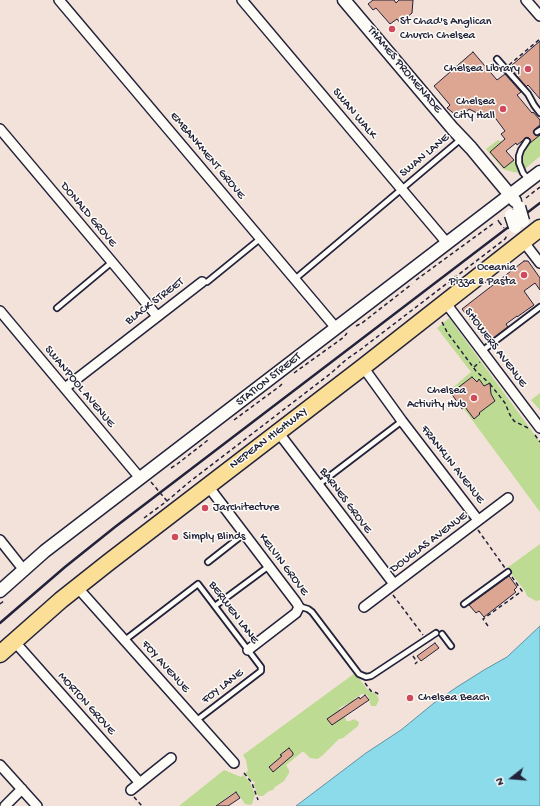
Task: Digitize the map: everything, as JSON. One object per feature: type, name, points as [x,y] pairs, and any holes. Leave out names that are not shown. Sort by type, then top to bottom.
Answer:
[{"type":"highway","name":"NEPEAN HIGHWAY","points":[[0,654],[77,587],[363,367],[540,228]]},
{"type":"street","name":"EMBANKMENT GROVE","points":[[59,0],[336,328]]},
{"type":"street","name":"SWAN WALK","points":[[242,0],[446,243]]},
{"type":"street","name":"THAMES PROMENADE","points":[[344,0],[453,129],[511,194],[515,211],[513,227],[526,233],[523,241]]},
{"type":"street","points":[[526,0],[540,16]]},
{"type":"street","name":"DONALD GROVE","points":[[0,129],[157,316]]},
{"type":"street","name":"STATION STREET","points":[[0,591],[45,551],[146,480],[336,328],[540,172]]},
{"type":"street","points":[[523,241],[540,263]]},
{"type":"street","name":"BLACK STREET","points":[[64,388],[202,282]]},
{"type":"street","name":"SHOWERS AVENUE","points":[[445,302],[540,428]]},
{"type":"street","name":"SWANPOOL AVENUE","points":[[0,311],[64,388],[146,480]]},
{"type":"street","name":"FRANKLIN AVENUE","points":[[363,367],[402,421],[478,520]]},
{"type":"street","name":"BARNES GROVE","points":[[278,432],[391,586]]},
{"type":"street","name":"KELVIN GROVE","points":[[208,486],[298,606]]},
{"type":"street","name":"DOUGLAS AVENUE","points":[[364,607],[508,498]]},
{"type":"street","points":[[0,540],[24,569]]},
{"type":"street","name":"FOY AVENUE","points":[[77,587],[234,763]]},
{"type":"street","points":[[248,650],[296,613],[299,609],[298,606]]},
{"type":"street","name":"MORTON GROVE","points":[[14,641],[140,783]]},
{"type":"street","points":[[131,790],[171,758]]},
{"type":"street","points":[[0,764],[37,806]]},
{"type":"street","points":[[5,806],[22,789]]},
{"type":"lane","points":[[497,59],[528,94],[540,113]]},
{"type":"lane","name":"SWAN LANE","points":[[295,279],[462,138]]},
{"type":"lane","points":[[527,141],[521,150],[519,163],[523,173],[529,180]]},
{"type":"lane","name":"BLACK STREET","points":[[202,282],[207,282],[261,238]]},
{"type":"lane","points":[[57,308],[112,262]]},
{"type":"lane","points":[[482,351],[540,307]]},
{"type":"lane","points":[[318,485],[402,421]]},
{"type":"lane","points":[[208,562],[245,534]]},
{"type":"lane","points":[[215,606],[269,566]]},
{"type":"lane","points":[[464,604],[508,572]]},
{"type":"lane","name":"BERWEN LANE","points":[[125,640],[198,584],[261,667],[261,671]]},
{"type":"lane","name":"KELVIN GROVE","points":[[298,606],[312,612],[357,671],[364,677],[372,676],[427,640]]},
{"type":"lane","points":[[427,640],[436,633]]},
{"type":"lane","points":[[442,634],[451,646]]},
{"type":"lane","name":"FOY LANE","points":[[196,720],[261,671]]},
{"type":"path","points":[[505,68],[540,39]]},
{"type":"path","points":[[526,198],[540,187]]},
{"type":"path","points":[[144,518],[347,359],[505,239],[513,227],[498,221]]},
{"type":"path","points":[[442,322],[447,332],[476,371],[505,403],[510,416],[514,421],[529,428],[540,442]]},
{"type":"path","points":[[146,480],[167,501]]},
{"type":"path","points":[[391,586],[427,640]]},
{"type":"path","points":[[412,655],[417,662],[415,664]]},
{"type":"path","points":[[368,688],[380,696]]},
{"type":"path","points":[[244,773],[252,783],[258,800]]},
{"type":"path","points":[[131,790],[133,796],[142,806]]},
{"type":"green space","points":[[540,135],[540,156],[524,170],[522,167],[522,159],[524,151],[529,143]]},
{"type":"green space","points":[[498,140],[507,148],[505,150],[500,144],[490,152],[504,168],[514,160],[519,173],[503,169],[486,149]]},
{"type":"green space","points":[[449,318],[540,442],[540,512],[450,390],[471,372],[437,328]]},
{"type":"green space","points":[[540,393],[540,410],[531,400]]},
{"type":"green space","points":[[540,544],[540,600],[536,601],[527,596],[525,591],[507,568]]},
{"type":"green space","points":[[355,673],[367,689],[376,694],[378,697],[379,699],[376,706],[371,706],[368,696],[362,694],[354,699],[355,701],[351,704],[349,703],[339,708],[346,721],[354,719],[359,722],[358,726],[343,738],[339,739],[317,759],[310,758],[302,752],[286,765],[289,773],[284,781],[263,796],[258,796],[254,785],[255,782],[245,773],[248,771],[246,760],[243,755]]},
{"type":"green space","points":[[224,770],[241,777],[243,775],[250,782],[255,795],[252,804],[245,804],[236,791],[215,806],[179,806]]},
{"type":"water","points":[[540,626],[540,806],[296,806],[366,753],[401,730],[434,703],[457,687],[507,657]]},
{"type":"building","name":"St Chad's Anglican Church Chelsea","points":[[373,0],[394,0],[396,3],[399,0],[413,0],[412,13],[400,23],[397,19],[390,24],[376,8],[373,10],[368,4]]},
{"type":"building","points":[[540,41],[540,99],[528,85],[526,87],[511,69],[513,67],[512,65]]},
{"type":"building","points":[[473,52],[497,80],[505,74],[521,92],[517,95],[540,120],[540,125],[533,132],[536,135],[540,135],[530,143],[529,138],[526,138],[517,145],[516,143],[506,151],[514,160],[504,168],[490,152],[505,139],[501,134],[505,131],[493,115],[492,117],[489,115],[487,118],[469,109],[461,119],[447,108],[450,105],[434,86]]},
{"type":"building","points":[[524,261],[528,261],[540,278],[540,290],[535,283],[524,291],[534,305],[506,324],[508,327],[488,342],[462,309]]},
{"type":"building","name":"Chelsea Activity Hub","points":[[472,377],[477,382],[479,379],[484,386],[490,383],[491,394],[495,401],[479,413],[480,414],[474,419],[465,407],[462,409],[451,393]]},
{"type":"building","points":[[509,576],[517,587],[514,590],[516,592],[484,617],[479,611],[476,613],[469,605]]},
{"type":"building","points":[[435,643],[439,648],[421,661],[417,656]]},
{"type":"building","points":[[365,695],[369,700],[332,725],[327,719],[359,697],[360,699]]},
{"type":"building","points":[[289,748],[293,755],[273,772],[269,767]]},
{"type":"building","points":[[236,792],[240,798],[228,806],[216,806]]},
{"type":"railway","points":[[0,623],[65,567],[115,527],[540,203]]},
{"type":"place","name":"St Chad's Anglican Church Chelsea","points":[[392,29]]},
{"type":"place","name":"Chelsea Library","points":[[528,69]]},
{"type":"place","name":"Chelsea City Hall","points":[[503,109]]},
{"type":"place","name":"Oceania Pizza & Pasta","points":[[524,275]]},
{"type":"place","name":"Chelsea Activity Hub","points":[[474,398]]},
{"type":"place","name":"Jarchitecture","points":[[205,508]]},
{"type":"place","name":"Simply Blinds","points":[[175,537]]},
{"type":"place","name":"Chelsea Beach","points":[[410,698]]}]
